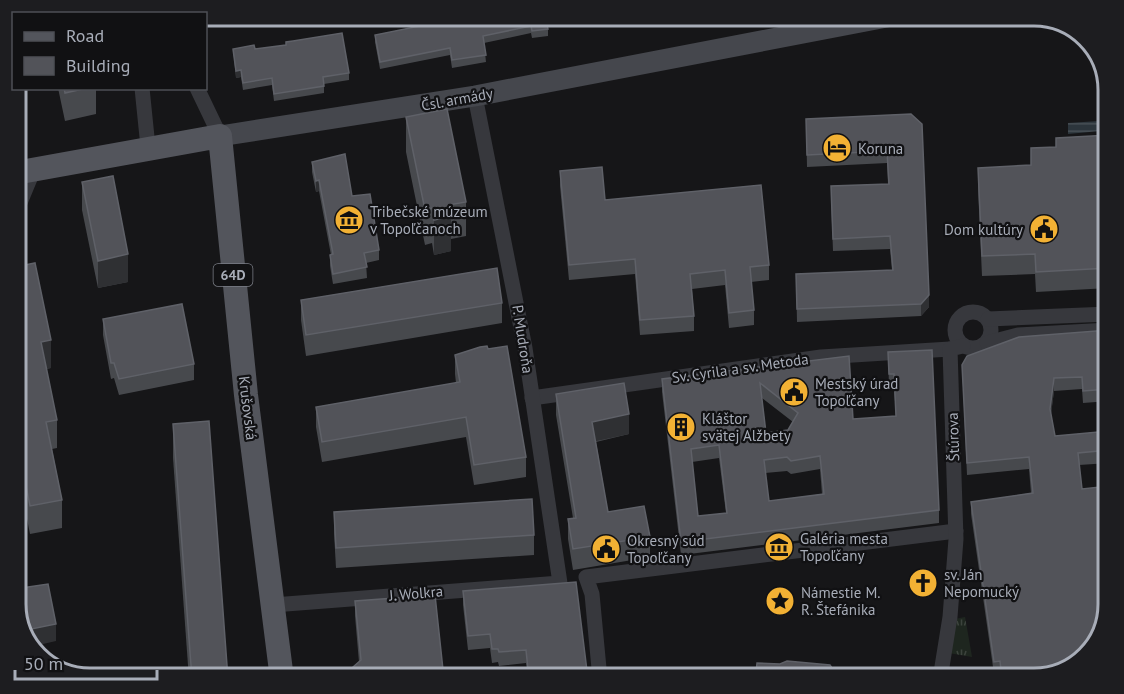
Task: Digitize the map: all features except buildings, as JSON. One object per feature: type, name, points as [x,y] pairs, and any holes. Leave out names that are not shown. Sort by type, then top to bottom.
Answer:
[{"type":"main road","name":"Čsl. armády","points":[[26,171],[148,147],[475,96],[840,26]]},
{"type":"main road","name":"Krušovská","points":[[220,136],[246,395],[281,668]]},
{"type":"street","points":[[142,90],[148,147]]},
{"type":"street","points":[[197,90],[220,136]]},
{"type":"street","name":"P. Mudroňa","points":[[475,96],[511,270],[560,583]]},
{"type":"street","points":[[957,347],[956,323],[965,314],[978,312],[988,319],[992,331],[987,343]]},
{"type":"street","points":[[988,319],[1098,314]]},
{"type":"street","name":"Sv. Cyrila a sv. Metoda","points":[[531,398],[821,357],[957,347],[976,349],[987,343],[1018,335],[1098,331]]},
{"type":"street","name":"Štúrova","points":[[956,535],[957,347]]},
{"type":"street","points":[[599,668],[592,594],[586,577],[956,535],[950,617],[942,668]]},
{"type":"street","name":"J. Wolkra","points":[[273,605],[560,583]]},
{"type":"green space","points":[[965,617],[972,657],[949,653],[955,619]]},
{"type":"shaded area","points":[[1098,121],[1098,131],[1068,134],[1068,123]]},
{"type":"place","name":"Koruna","points":[[837,148]]},
{"type":"place","name":"Tribečské múzeum v Topoľčanoch","points":[[349,220]]},
{"type":"place","name":"Dom kultúry","points":[[1044,229]]},
{"type":"place","name":"Mestský úrad Topoľčany","points":[[794,392]]},
{"type":"place","name":"Kláštor svätej Alžbety","points":[[681,427]]},
{"type":"place","name":"Galéria mesta Topoľčany","points":[[779,547]]},
{"type":"place","name":"Okresný súd Topoľčany","points":[[606,549]]},
{"type":"place","name":"sv. Ján Nepomucký","points":[[923,583]]},
{"type":"place","name":"Námestie M. R. Štefánika","points":[[780,601]]}]
